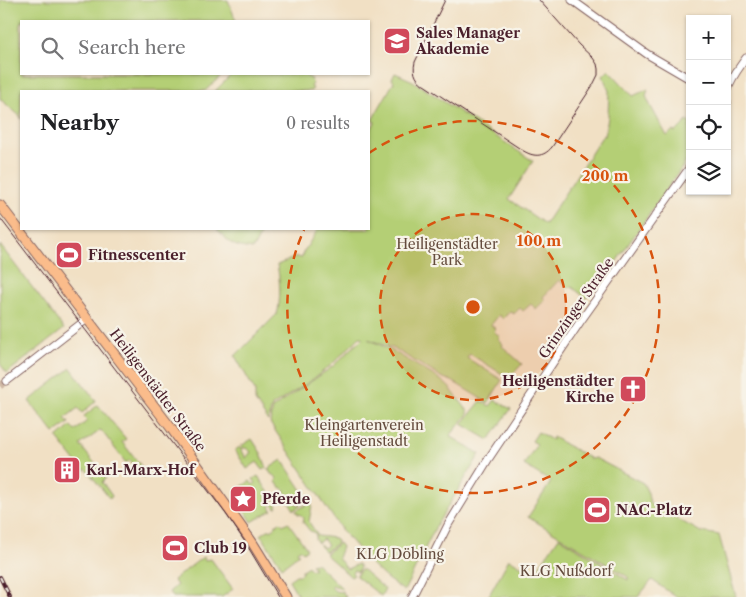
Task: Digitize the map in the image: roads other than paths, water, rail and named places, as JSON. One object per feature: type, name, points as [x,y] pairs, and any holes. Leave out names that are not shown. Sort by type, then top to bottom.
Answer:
[{"type":"main road","name":"Heiligenstädter Straße","points":[[0,206],[199,466],[252,542],[286,597]]},
{"type":"street","points":[[572,0],[656,60],[686,77]]},
{"type":"street","points":[[731,82],[746,58]]},
{"type":"street","name":"Grinzinger Straße","points":[[412,597],[448,525],[489,458],[580,322],[686,173]]},
{"type":"street","points":[[7,381],[87,319]]},
{"type":"tunnel","points":[[0,386],[7,381]]},
{"type":"tram line","points":[[445,0],[415,62],[414,70],[416,77],[423,85],[522,150],[530,154],[541,155],[552,147],[593,85],[598,75],[598,69],[593,58],[539,0]]},
{"type":"tram line","points":[[0,218],[226,514],[278,597]]},
{"type":"railway","points":[[0,577],[10,597]]},
{"type":"place","name":"Sales Manager Akademie","points":[[397,41]]},
{"type":"place","name":"Fitnesscenter","points":[[69,255]]},
{"type":"place","name":"Heiligenstädter Kirche","points":[[633,389]]},
{"type":"place","name":"Karl-Marx-Hof","points":[[67,470]]},
{"type":"place","name":"Pferde","points":[[243,499]]},
{"type":"place","name":"NAC-Platz","points":[[597,510]]},
{"type":"place","name":"Club 19","points":[[175,548]]},
{"type":"park label","name":"Heiligenstädter Park","points":[[447,252]]},
{"type":"park label","name":"Kleingartenverein Heiligenstadt","points":[[364,434]]},
{"type":"park label","name":"KLG Döbling","points":[[400,554]]},
{"type":"park label","name":"KLG Nußdorf","points":[[566,571]]}]
